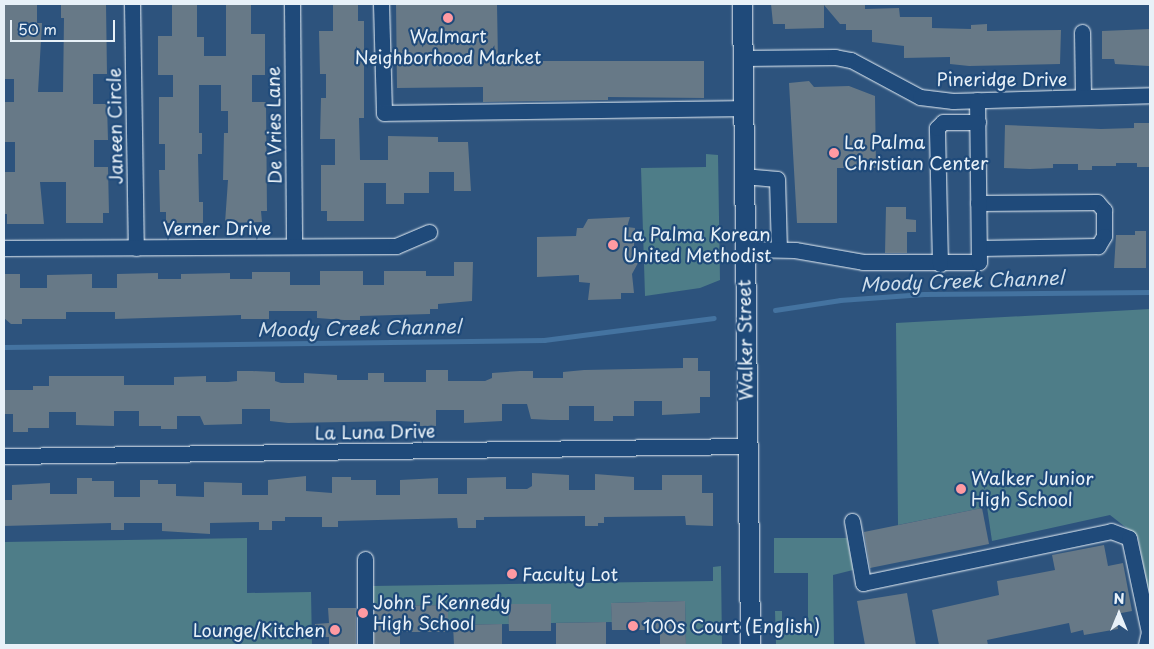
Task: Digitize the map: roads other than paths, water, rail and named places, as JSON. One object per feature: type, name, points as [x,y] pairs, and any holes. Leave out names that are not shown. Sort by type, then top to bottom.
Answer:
[{"type":"main road","name":"Walker Street","points":[[742,4],[750,645]]},
{"type":"street","name":"Janeen Circle","points":[[132,4],[136,248]]},
{"type":"street","name":"De Vries Lane","points":[[292,4],[294,246]]},
{"type":"street","points":[[381,4],[384,113],[743,108]]},
{"type":"street","points":[[1082,32],[1083,97]]},
{"type":"street","name":"Pineridge Drive","points":[[743,58],[835,57],[867,66],[920,97],[978,100],[1150,95]]},
{"type":"street","points":[[744,249],[779,249],[862,262],[976,264],[981,259],[978,203],[978,100]]},
{"type":"street","points":[[940,264],[937,128],[943,122],[978,122]]},
{"type":"street","points":[[743,176],[777,179],[779,249]]},
{"type":"street","points":[[978,203],[1097,202],[1104,210],[1104,236],[1098,246],[980,248]]},
{"type":"street","name":"Verner Drive","points":[[4,248],[396,246],[429,232]]},
{"type":"street","name":"La Luna Drive","points":[[4,456],[747,446]]},
{"type":"street","points":[[852,521],[863,583],[1112,530],[1129,538],[1149,632],[1146,645]]},
{"type":"street","points":[[365,559],[365,645]]},
{"type":"waterway","name":"Moody Creek Channel","points":[[775,310],[840,300],[924,294],[1150,292]]},
{"type":"waterway","name":"Moody Creek Channel","points":[[4,347],[544,340],[714,318]]},
{"type":"place","name":"Walmart Neighborhood Market","points":[[448,18]]},
{"type":"place","name":"La Palma Christian Center","points":[[834,153]]},
{"type":"place","name":"La Palma Korean United Methodist","points":[[613,245]]},
{"type":"place","name":"Walker Junior High School","points":[[961,489]]},
{"type":"place","name":"Faculty Lot","points":[[512,574]]},
{"type":"place","name":"John F Kennedy High School","points":[[363,613]]},
{"type":"place","name":"100s Court (English)","points":[[633,626]]},
{"type":"place","name":"Lounge/Kitchen","points":[[335,630]]}]
